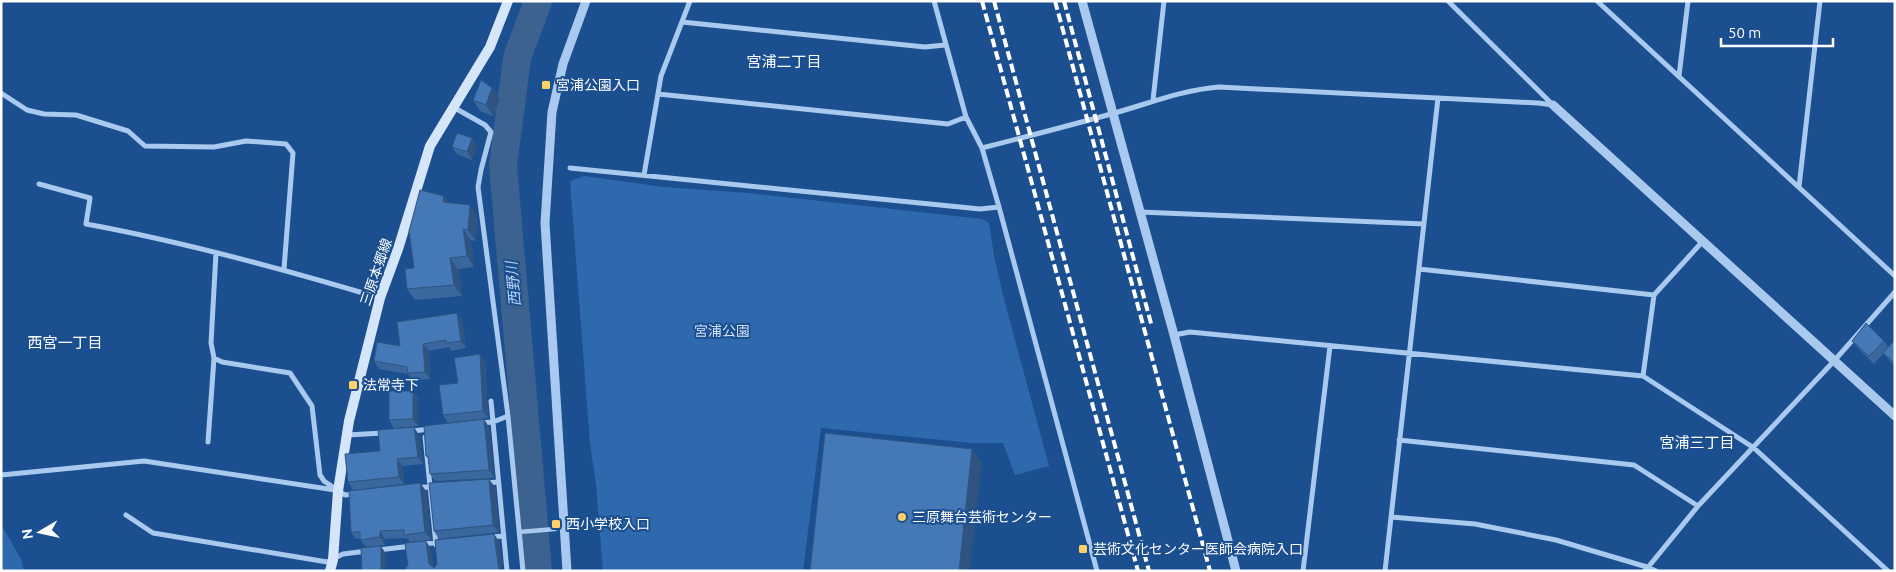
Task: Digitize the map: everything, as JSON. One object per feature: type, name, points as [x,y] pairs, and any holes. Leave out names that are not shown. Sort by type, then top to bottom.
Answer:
[{"type":"main road","name":"三原本郷線","points":[[330,571],[333,560],[338,490],[346,435],[380,298],[398,249],[430,146],[490,47],[508,1]]},
{"type":"street","points":[[567,571],[544,223],[552,112],[563,64],[586,1]]},
{"type":"street","points":[[644,175],[661,76],[690,1]]},
{"type":"street","points":[[934,1],[966,116],[982,148],[999,207],[1096,571]]},
{"type":"street","points":[[1082,1],[1174,335],[1236,571]]},
{"type":"street","points":[[1153,100],[1164,1]]},
{"type":"street","points":[[1448,1],[1553,105],[1895,416]]},
{"type":"street","points":[[1597,1],[1895,276]]},
{"type":"street","points":[[1680,76],[1688,1]]},
{"type":"street","points":[[1799,187],[1820,1]]},
{"type":"street","points":[[682,22],[925,47],[945,45]]},
{"type":"street","points":[[982,148],[1113,114],[1153,100],[1197,89],[1219,87],[1553,105]]},
{"type":"street","points":[[1,93],[27,110],[44,114],[76,115],[128,131],[145,146],[214,147],[246,141],[286,144],[293,153],[284,269]]},
{"type":"street","points":[[658,94],[948,124],[966,116]]},
{"type":"street","points":[[1385,571],[1438,98]]},
{"type":"street","points":[[453,107],[485,125],[491,132],[478,188],[508,416],[523,571]]},
{"type":"street","points":[[570,168],[980,210],[999,207]]},
{"type":"street","points":[[39,184],[90,198],[86,224],[284,269],[380,298]]},
{"type":"street","points":[[1140,212],[1424,224]]},
{"type":"street","points":[[1643,376],[1654,295],[1702,241]]},
{"type":"street","points":[[208,442],[214,358],[211,343],[216,253]]},
{"type":"street","points":[[1419,269],[1654,295]]},
{"type":"street","points":[[1646,569],[1698,506],[1754,448],[1895,292]]},
{"type":"street","points":[[1174,335],[1190,332],[1643,376],[1754,448],[1888,571]]},
{"type":"street","points":[[1303,571],[1330,346]]},
{"type":"street","points":[[214,358],[222,362],[290,373],[312,406],[320,475],[324,481],[345,495],[364,493]]},
{"type":"street","points":[[491,401],[507,571]]},
{"type":"street","points":[[473,424],[493,422],[508,416]]},
{"type":"street","points":[[405,431],[434,429]]},
{"type":"street","points":[[424,430],[437,552]]},
{"type":"street","points":[[346,435],[385,432]]},
{"type":"street","points":[[1400,440],[1634,465],[1698,506]]},
{"type":"street","points":[[1,475],[144,462],[338,490]]},
{"type":"street","points":[[478,483],[498,482]]},
{"type":"street","points":[[410,488],[439,486]]},
{"type":"street","points":[[126,515],[153,533],[327,562],[343,554],[446,542]]},
{"type":"street","points":[[1391,517],[1475,524],[1556,540],[1656,571]]},
{"type":"street","points":[[519,532],[554,529]]},
{"type":"street","points":[[485,538],[504,536]]},
{"type":"green space","name":"宮浦公園","points":[[584,176],[664,187],[748,193],[982,219],[989,223],[1004,299],[1049,466],[1015,475],[1003,443],[972,443],[821,428],[803,571],[603,571],[596,484],[590,444],[570,181]]},
{"type":"green space","points":[[1,524],[21,559],[24,571],[1,571]]},
{"type":"building","points":[[481,80],[492,88],[486,105],[473,100]]},
{"type":"building","points":[[457,133],[472,138],[467,152],[452,147]]},
{"type":"building","points":[[420,190],[444,196],[443,202],[470,205],[468,230],[463,229],[467,256],[450,258],[454,285],[407,289],[405,269],[414,268],[409,231]]},
{"type":"building","points":[[457,313],[461,341],[446,343],[446,340],[423,344],[425,372],[408,373],[407,367],[374,361],[377,342],[400,346],[397,322]]},
{"type":"building","points":[[1866,323],[1884,341],[1869,356],[1852,341]]},
{"type":"building","points":[[1895,340],[1895,363],[1883,353]]},
{"type":"building","points":[[480,354],[483,411],[443,415],[439,385],[458,383],[454,358]]},
{"type":"building","points":[[389,391],[413,391],[413,419],[389,420]]},
{"type":"building","points":[[484,419],[489,470],[430,474],[428,456],[426,456],[424,426]]},
{"type":"building","points":[[414,427],[418,457],[397,459],[399,477],[348,482],[345,454],[380,451],[378,430]]},
{"type":"building","name":"三原舞台芸術センター","points":[[825,433],[972,449],[959,571],[810,571]]},
{"type":"building","points":[[489,479],[493,525],[434,531],[429,483]]},
{"type":"building","points":[[420,483],[425,532],[404,535],[404,530],[380,531],[380,537],[360,540],[360,532],[351,532],[349,491]]},
{"type":"building","points":[[494,534],[499,571],[406,571],[406,566],[408,566],[405,543],[426,541],[429,564],[434,568],[437,564],[435,540]]},
{"type":"building","points":[[381,546],[381,571],[362,571],[361,548]]},
{"type":"waterway","name":"西野川","points":[[538,1],[517,58],[503,166],[538,571]]},
{"type":"railway","points":[[982,1],[1138,571]]},
{"type":"railway","points":[[994,1],[1149,571]]},
{"type":"railway","points":[[1055,1],[1210,571]]},
{"type":"railway","points":[[1064,1],[1152,327]]},
{"type":"place","name":"宮浦公園入口","points":[[546,85]]},
{"type":"place","name":"法常寺下","points":[[353,385]]},
{"type":"place","name":"三原舞台芸術センター","points":[[902,517]]},
{"type":"place","name":"西小学校入口","points":[[556,524]]},
{"type":"place","name":"芸術文化センター医師会病院入口","points":[[1083,549]]},
{"type":"district","name":"宮浦二丁目","points":[[784,61]]},
{"type":"district","name":"西宮一丁目","points":[[65,342]]},
{"type":"district","name":"宮浦三丁目","points":[[1697,442]]}]
